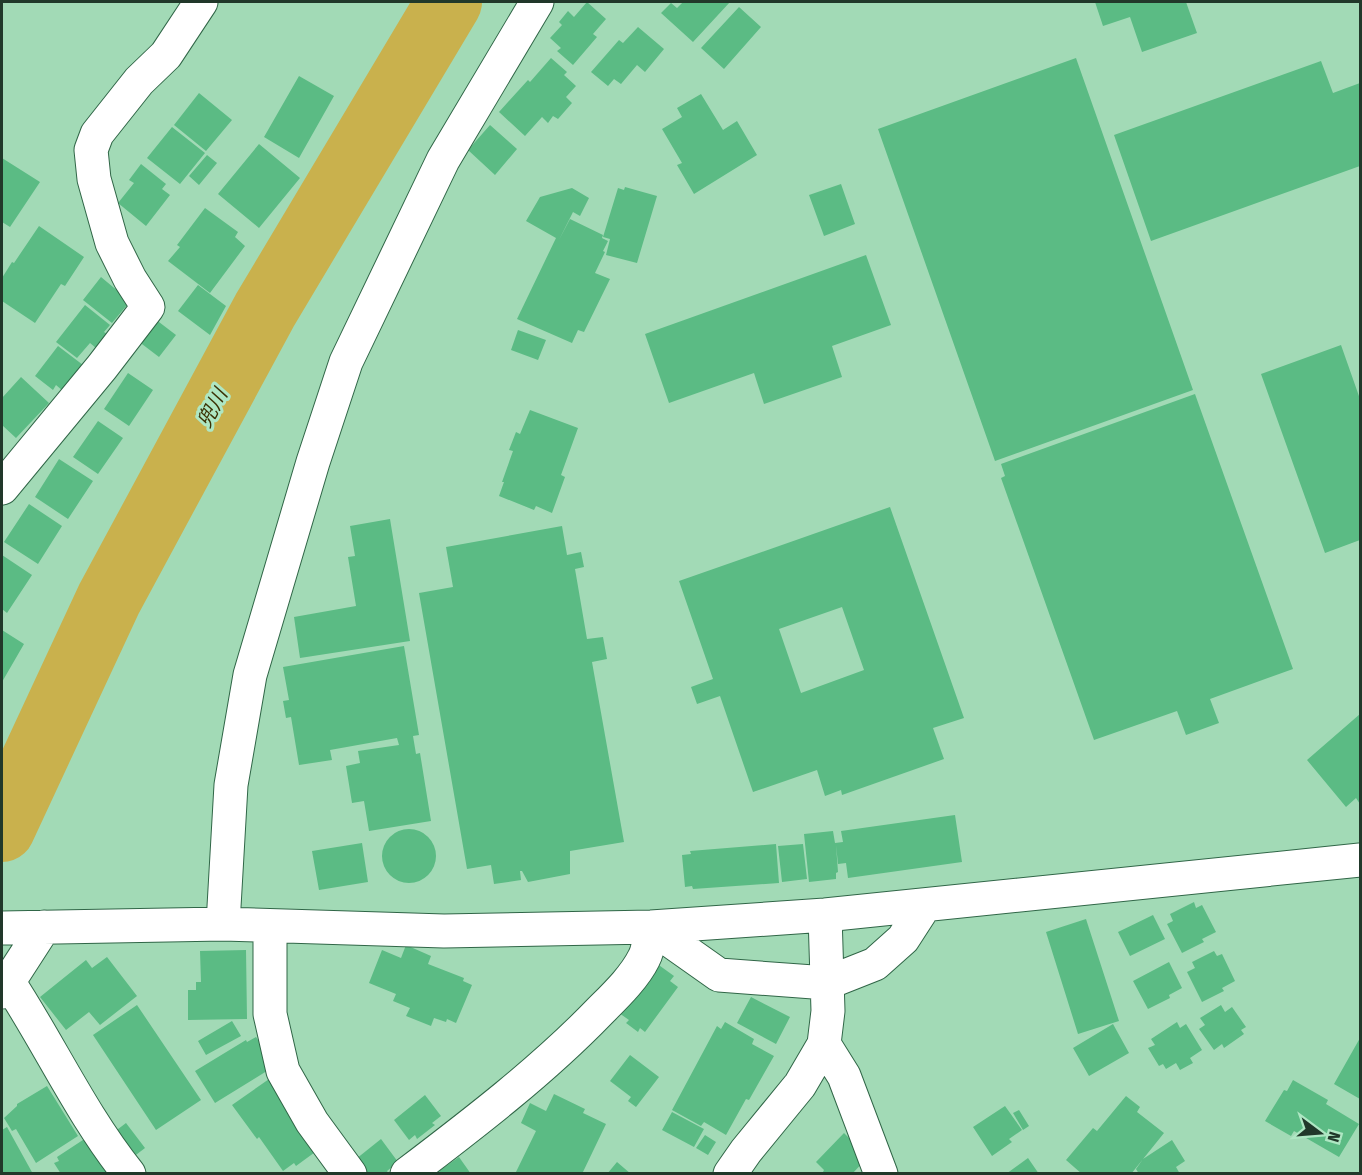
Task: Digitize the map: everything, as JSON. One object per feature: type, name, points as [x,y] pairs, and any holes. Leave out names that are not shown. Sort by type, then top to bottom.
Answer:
[{"type":"street","points":[[2,488],[102,367],[148,307],[130,279],[112,243],[94,179],[92,150],[97,134],[139,81],[166,55],[201,2]]},
{"type":"street","points":[[223,924],[231,785],[250,675],[313,462],[346,363],[443,160],[537,2]]},
{"type":"street","points":[[2,928],[223,924],[444,931],[651,927],[825,915],[1360,860]]},
{"type":"street","points":[[651,927],[719,975],[827,983],[875,964],[903,939],[925,905]]},
{"type":"street","points":[[730,1173],[800,1085],[824,1044],[828,1011],[825,915]]},
{"type":"street","points":[[270,926],[270,1014],[283,1071],[312,1122],[350,1173]]},
{"type":"street","points":[[44,927],[5,987],[29,1013],[75,1095],[113,1154],[129,1173]]},
{"type":"street","points":[[407,1173],[498,1103],[584,1028],[620,991],[645,958],[651,927]]},
{"type":"street","points":[[824,1044],[844,1076],[881,1173]]},
{"type":"building","points":[[587,2],[606,19],[593,34],[597,37],[573,65],[557,51],[561,48],[550,38],[562,25],[559,22],[568,11],[574,17]]},
{"type":"building","points":[[683,2],[730,2],[693,42],[661,13],[671,3],[677,8]]},
{"type":"building","points":[[1095,2],[1186,2],[1197,33],[1142,52],[1130,17],[1103,26]]},
{"type":"building","points":[[739,7],[761,27],[724,69],[701,48]]},
{"type":"building","points":[[638,27],[664,49],[645,72],[637,65],[621,84],[614,79],[608,86],[591,72],[619,40],[623,43]]},
{"type":"building","points":[[551,58],[567,72],[564,75],[576,86],[566,97],[572,103],[558,119],[553,116],[548,123],[542,117],[525,136],[499,112]]},
{"type":"building","points":[[1076,58],[1193,390],[995,461],[878,129]]},
{"type":"building","points":[[1321,61],[1333,93],[1360,83],[1360,166],[1151,241],[1114,135]]},
{"type":"building","points":[[299,76],[334,96],[299,158],[264,137]]},
{"type":"building","points":[[199,93],[232,120],[206,151],[174,125]]},
{"type":"building","points":[[701,94],[723,130],[737,121],[757,155],[694,194],[677,165],[682,163],[662,129],[682,117],[677,108]]},
{"type":"building","points":[[490,125],[517,149],[495,175],[468,150]]},
{"type":"building","points":[[172,127],[205,153],[180,184],[147,158]]},
{"type":"building","points":[[259,144],[300,178],[259,228],[218,194]]},
{"type":"building","points":[[207,155],[217,163],[199,185],[189,176]]},
{"type":"building","points":[[2,158],[40,182],[10,227],[2,222]]},
{"type":"building","points":[[141,164],[166,184],[162,189],[170,195],[146,226],[118,203],[134,183],[129,180]]},
{"type":"building","points":[[841,184],[855,224],[824,236],[809,195]]},
{"type":"building","points":[[625,187],[657,196],[637,263],[606,255],[610,239],[603,237],[618,188],[624,190]]},
{"type":"building","points":[[572,188],[589,198],[580,216],[573,212],[559,240],[570,219],[603,235],[602,238],[608,241],[595,273],[610,279],[584,332],[578,330],[572,343],[517,319],[556,238],[526,221],[540,197]]},
{"type":"building","points":[[205,208],[238,232],[235,237],[245,246],[210,293],[168,261],[180,247],[177,245]]},
{"type":"building","points":[[39,226],[84,257],[65,286],[61,284],[35,323],[2,301],[2,278]]},
{"type":"building","points":[[866,255],[891,325],[832,346],[842,377],[764,404],[754,373],[669,403],[645,334]]},
{"type":"building","points":[[101,277],[125,297],[127,305],[112,323],[83,300]]},
{"type":"building","points":[[198,285],[226,306],[210,335],[178,311]]},
{"type":"building","points":[[85,305],[110,325],[104,332],[107,334],[96,348],[90,343],[77,358],[56,342]]},
{"type":"building","points":[[155,319],[176,335],[159,357],[138,341]]},
{"type":"building","points":[[518,330],[546,340],[538,360],[511,350]]},
{"type":"building","points":[[1341,345],[1360,399],[1360,540],[1325,553],[1261,374]]},
{"type":"building","points":[[58,346],[83,365],[63,391],[56,385],[53,390],[35,376]]},
{"type":"building","points":[[128,373],[153,390],[129,426],[104,409]]},
{"type":"building","points":[[21,377],[49,403],[16,438],[2,425],[2,398]]},
{"type":"building","points":[[1195,394],[1293,669],[1210,699],[1219,723],[1186,735],[1177,711],[1094,740],[1001,478],[1005,476],[1001,464]]},
{"type":"building","points":[[530,410],[578,428],[561,475],[565,477],[552,513],[536,506],[534,510],[499,496],[513,451],[509,450],[516,432],[520,434]]},
{"type":"building","points":[[98,421],[123,438],[98,474],[73,457]]},
{"type":"building","points":[[59,459],[93,481],[68,519],[35,497]]},
{"type":"building","points":[[29,504],[62,526],[38,564],[4,542]]},
{"type":"building","points":[[890,507],[964,718],[933,728],[944,759],[842,795],[841,790],[825,796],[817,770],[753,792],[720,696],[697,704],[691,687],[713,679],[679,581]],"holes":[[[842,607],[864,670],[801,693],[779,629]]]},
{"type":"building","points":[[390,519],[410,641],[300,658],[294,617],[356,606],[348,557],[355,556],[350,526]]},
{"type":"building","points":[[562,526],[567,555],[581,552],[584,567],[575,569],[587,639],[603,637],[607,659],[592,662],[624,842],[570,851],[570,874],[528,882],[520,871],[521,880],[494,884],[491,865],[467,869],[419,593],[453,587],[446,547]]},
{"type":"building","points":[[2,555],[32,575],[7,613],[2,609]]},
{"type":"building","points":[[2,630],[24,644],[2,682]]},
{"type":"building","points":[[404,646],[419,735],[413,736],[416,754],[420,753],[431,821],[369,831],[364,801],[352,803],[346,766],[360,763],[358,751],[399,745],[397,738],[330,750],[332,760],[299,765],[291,717],[286,718],[283,701],[289,700],[283,667]]},
{"type":"building","points":[[1360,714],[1360,804],[1356,798],[1346,807],[1307,760]]},
{"type":"building","points":[[955,815],[962,862],[848,878],[846,863],[838,864],[836,845],[838,872],[836,879],[809,882],[804,834],[833,831],[835,843],[843,842],[841,831]]},
{"type":"building","points":[[404,829],[414,829],[424,833],[432,841],[436,856],[432,871],[424,879],[414,883],[404,883],[394,879],[386,871],[382,861],[382,851],[386,841],[394,833]]},
{"type":"building","points":[[362,843],[368,882],[319,890],[312,851]]},
{"type":"building","points":[[776,844],[779,883],[693,889],[692,886],[685,887],[682,855],[691,854],[690,851]]},
{"type":"building","points":[[803,844],[807,879],[782,882],[778,846]]},
{"type":"building","points":[[1194,902],[1196,908],[1202,905],[1216,932],[1202,939],[1204,942],[1182,953],[1167,924],[1173,921],[1170,914]]},
{"type":"building","points":[[1153,915],[1165,939],[1130,956],[1118,932]]},
{"type":"building","points":[[1086,919],[1119,1021],[1078,1034],[1046,932]]},
{"type":"building","points":[[406,945],[431,956],[428,964],[464,978],[463,981],[472,985],[456,1023],[447,1019],[446,1022],[434,1018],[431,1026],[406,1016],[410,1008],[393,1001],[396,994],[369,983],[382,950],[401,958]]},
{"type":"building","points":[[246,950],[247,1019],[188,1020],[188,990],[196,990],[196,982],[201,982],[200,951]]},
{"type":"building","points":[[1214,951],[1217,956],[1222,954],[1235,981],[1222,988],[1224,991],[1202,1002],[1187,972],[1195,968],[1192,962]]},
{"type":"building","points":[[107,957],[137,996],[100,1025],[89,1012],[66,1030],[40,997],[86,960],[92,968]]},
{"type":"building","points":[[1169,962],[1182,988],[1169,995],[1170,998],[1148,1009],[1133,981]]},
{"type":"building","points":[[656,963],[674,976],[670,981],[678,987],[645,1032],[640,1028],[638,1032],[626,1023],[629,1020],[619,1013]]},
{"type":"building","points":[[751,997],[790,1017],[776,1044],[737,1023]]},
{"type":"building","points":[[137,1005],[201,1100],[156,1130],[93,1035]]},
{"type":"building","points":[[1221,1005],[1225,1012],[1232,1007],[1246,1027],[1241,1030],[1244,1034],[1224,1048],[1222,1044],[1214,1050],[1199,1029],[1205,1025],[1200,1018]]},
{"type":"building","points":[[232,1021],[241,1036],[206,1055],[198,1041]]},
{"type":"building","points":[[725,1022],[754,1039],[752,1044],[774,1056],[726,1135],[704,1122],[701,1126],[672,1110],[717,1026],[721,1029]]},
{"type":"building","points":[[1177,1022],[1180,1028],[1186,1024],[1202,1050],[1190,1058],[1193,1063],[1180,1070],[1176,1063],[1166,1069],[1163,1064],[1159,1066],[1148,1048],[1155,1045],[1151,1039]]},
{"type":"building","points":[[1113,1024],[1129,1053],[1089,1076],[1073,1048]]},
{"type":"building","points":[[256,1037],[270,1058],[270,1069],[215,1103],[195,1071],[246,1040],[247,1042]]},
{"type":"building","points":[[1360,1038],[1360,1099],[1334,1084]]},
{"type":"building","points":[[630,1055],[659,1077],[636,1107],[628,1101],[631,1097],[610,1081]]},
{"type":"building","points":[[272,1077],[322,1147],[296,1166],[294,1163],[283,1171],[232,1105]]},
{"type":"building","points":[[1293,1080],[1328,1100],[1326,1104],[1359,1124],[1339,1157],[1294,1131],[1291,1136],[1265,1121]]},
{"type":"building","points":[[47,1086],[78,1136],[36,1163],[16,1129],[12,1131],[4,1118],[17,1104]]},
{"type":"building","points":[[554,1094],[585,1109],[583,1113],[606,1124],[582,1174],[515,1174],[536,1131],[521,1123],[530,1103],[546,1111]]},
{"type":"building","points":[[425,1095],[441,1116],[432,1123],[435,1125],[417,1139],[415,1135],[409,1140],[394,1120]]},
{"type":"building","points":[[1126,1096],[1140,1107],[1137,1112],[1164,1133],[1131,1174],[1082,1174],[1066,1160],[1093,1128],[1097,1131]]},
{"type":"building","points":[[1005,1106],[1022,1130],[1009,1139],[1012,1142],[992,1156],[973,1127]]},
{"type":"building","points":[[1019,1110],[1029,1126],[1023,1130],[1013,1113]]},
{"type":"building","points":[[672,1112],[704,1129],[694,1147],[662,1130]]},
{"type":"building","points":[[126,1123],[145,1148],[128,1161],[109,1136]]},
{"type":"building","points":[[7,1127],[33,1174],[2,1174],[2,1130]]},
{"type":"building","points":[[844,1133],[868,1157],[852,1174],[849,1172],[847,1174],[822,1174],[824,1170],[816,1162]]},
{"type":"building","points":[[705,1135],[716,1142],[708,1155],[696,1148]]},
{"type":"building","points":[[89,1136],[113,1174],[61,1174],[54,1163],[59,1161],[57,1157]]},
{"type":"building","points":[[381,1139],[398,1162],[387,1171],[389,1174],[358,1174],[351,1163]]},
{"type":"building","points":[[1172,1140],[1185,1161],[1176,1167],[1180,1174],[1139,1174],[1136,1169],[1143,1159]]},
{"type":"building","points":[[459,1157],[471,1174],[441,1174],[439,1171]]},
{"type":"building","points":[[1028,1158],[1039,1174],[1006,1174]]},
{"type":"building","points":[[617,1162],[631,1174],[607,1174]]},
{"type":"waterway","name":"兜川","points":[[2,829],[109,599],[265,310],[449,2]]}]
